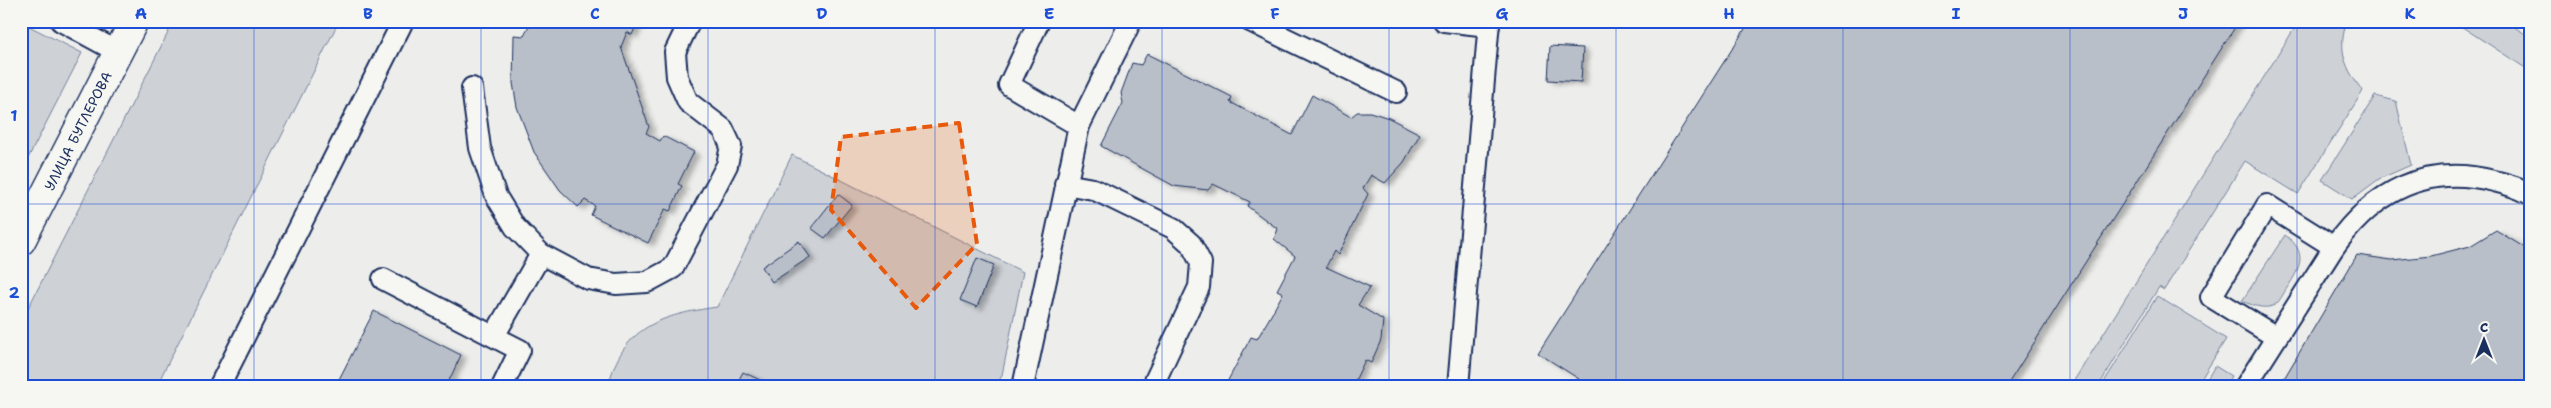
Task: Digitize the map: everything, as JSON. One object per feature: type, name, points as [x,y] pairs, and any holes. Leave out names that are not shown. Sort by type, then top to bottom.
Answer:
[{"type":"street","name":"УЛИЦА БУТЛЕРОВА","points":[[21,241],[134,21]]},
{"type":"lane","points":[[61,21],[118,52]]},
{"type":"lane","points":[[219,387],[403,21]]},
{"type":"lane","points":[[472,88],[480,148],[496,196],[515,227],[541,254],[588,279],[616,284],[647,282],[673,268],[727,165],[731,146],[723,128],[688,102],[676,77],[675,52],[690,21]]},
{"type":"lane","points":[[1039,21],[1009,84],[1079,126]]},
{"type":"lane","points":[[1022,387],[1079,126],[1131,21]]},
{"type":"lane","points":[[1250,21],[1396,92]]},
{"type":"lane","points":[[1444,21],[1489,24],[1458,387]]},
{"type":"lane","points":[[2245,387],[2349,225],[2368,207],[2392,191],[2426,178],[2450,175],[2482,178],[2520,188],[2530,194]]},
{"type":"lane","points":[[1065,184],[1093,189],[1173,228],[1191,244],[1201,263],[1199,287],[1152,387]]},
{"type":"lane","points":[[2276,337],[2211,297],[2268,205],[2334,247]]},
{"type":"lane","points":[[494,336],[541,254]]},
{"type":"lane","points":[[383,279],[520,350],[502,387]]},
{"type":"highlighted area","points":[[959,123],[977,244],[916,308],[831,210],[841,137]]},
{"type":"shaded area","points":[[174,21],[339,21],[156,387],[21,387],[21,322]]},
{"type":"shaded area","points":[[2299,21],[2347,21],[2343,41],[2344,58],[2347,67],[2363,91],[2298,194],[2245,161],[2164,290],[2159,287],[2098,387],[2070,387]]},
{"type":"shaded area","points":[[2453,21],[2505,21],[2530,37],[2530,71]]},
{"type":"shaded area","points":[[21,22],[82,53],[21,172]]},
{"type":"shaded area","points":[[2375,96],[2396,101],[2411,165],[2379,179],[2352,199],[2322,180]]},
{"type":"shaded area","points":[[792,155],[1023,272],[1002,375],[996,387],[608,387],[614,366],[623,350],[634,337],[647,327],[679,314],[717,307]]},
{"type":"shaded area","points":[[2285,235],[2297,248],[2300,260],[2296,273],[2280,299],[2276,304],[2268,307],[2259,307],[2242,301]]},
{"type":"shaded area","points":[[2157,296],[2226,339],[2196,387],[2101,387]]},
{"type":"shaded area","points":[[2215,366],[2231,376],[2225,387],[2202,387]]},
{"type":"building","points":[[526,21],[638,21],[632,35],[627,32],[621,47],[649,127],[646,133],[660,141],[663,136],[694,152],[678,184],[682,186],[670,211],[665,209],[648,243],[591,215],[595,206],[585,200],[578,207],[560,190],[534,152],[517,107],[513,83],[514,35],[524,36],[530,23]]},
{"type":"building","points":[[1750,21],[2239,21],[2006,387],[1574,387],[1579,379],[1538,353]]},
{"type":"building","points":[[1550,46],[1583,48],[1581,82],[1548,80]]},
{"type":"building","points":[[1147,54],[1232,97],[1230,102],[1292,135],[1312,95],[1351,117],[1357,112],[1370,112],[1389,118],[1420,134],[1404,162],[1385,183],[1371,175],[1363,188],[1368,194],[1338,255],[1334,251],[1326,267],[1370,287],[1358,305],[1383,320],[1381,340],[1371,363],[1365,360],[1352,387],[1225,386],[1251,337],[1257,339],[1283,293],[1277,290],[1295,256],[1274,239],[1278,229],[1247,206],[1250,202],[1213,184],[1208,190],[1174,186],[1101,146],[1123,103],[1121,93],[1132,63],[1141,65]]},
{"type":"building","points":[[838,194],[852,205],[825,238],[811,228]]},
{"type":"building","points":[[2496,230],[2530,251],[2530,387],[2279,387],[2357,255],[2392,260],[2431,256],[2470,246]]},
{"type":"building","points":[[799,241],[810,257],[772,282],[762,267]]},
{"type":"building","points":[[977,258],[994,265],[977,307],[960,300]]},
{"type":"building","points":[[374,311],[461,355],[446,387],[335,387]]},
{"type":"building","points":[[743,372],[760,380],[756,387],[735,387]]}]
